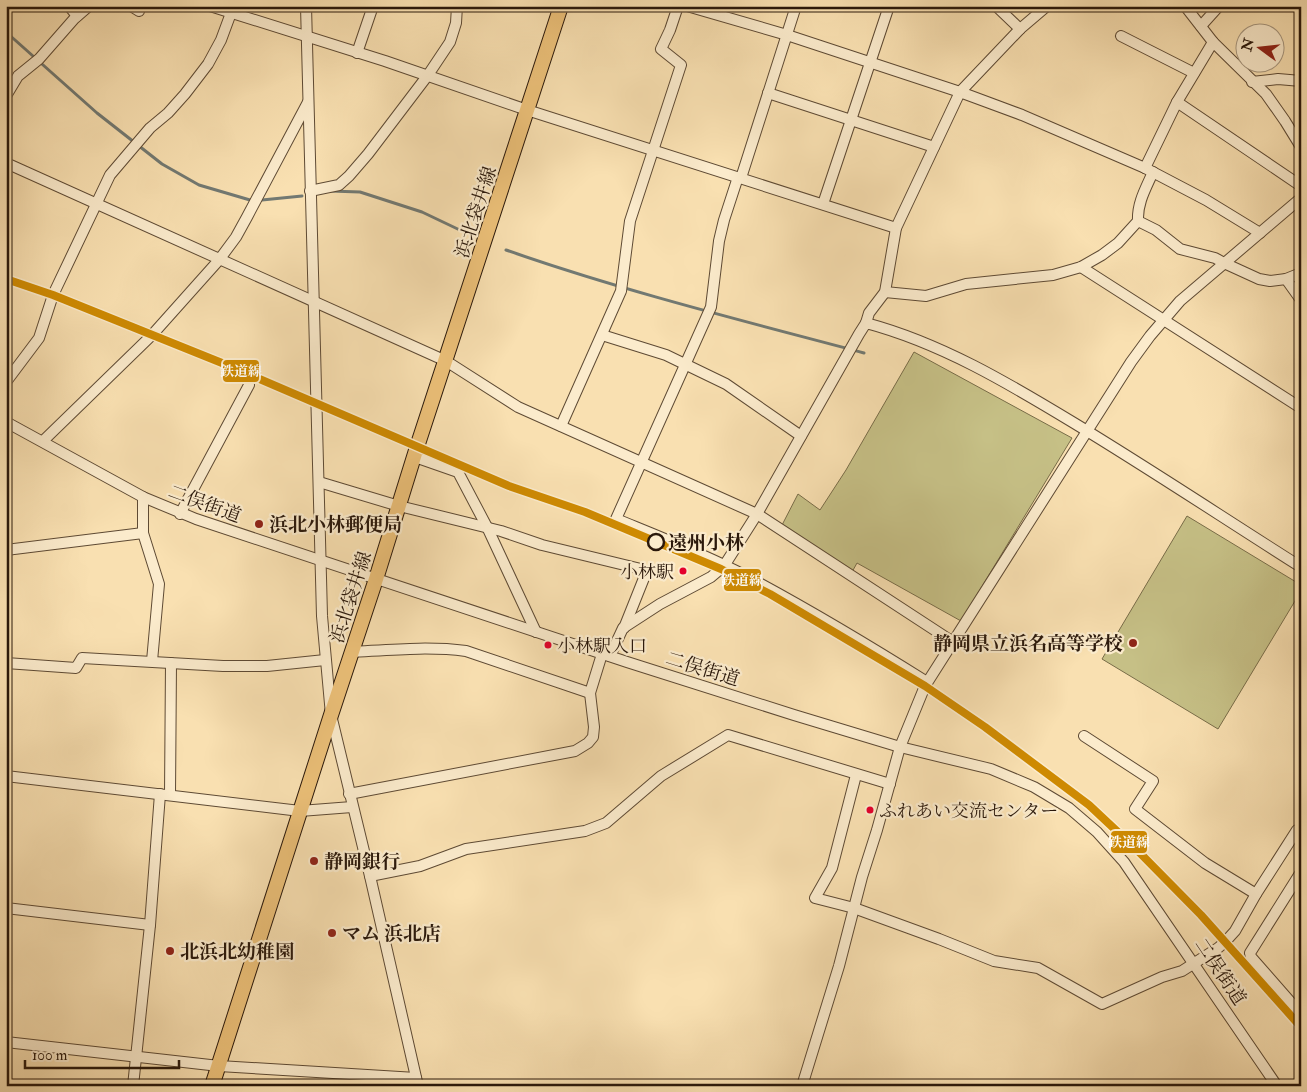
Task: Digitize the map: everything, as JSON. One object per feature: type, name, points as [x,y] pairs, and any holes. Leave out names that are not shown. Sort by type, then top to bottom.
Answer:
[{"type":"main road","name":"浜北袋井線","points":[[212,1086],[561,6]]},
{"type":"street","points":[[70,6],[78,16]]},
{"type":"street","points":[[6,96],[18,76],[37,61],[89,6]]},
{"type":"street","points":[[131,6],[139,11],[141,6]]},
{"type":"street","points":[[210,6],[896,228]]},
{"type":"street","points":[[6,1042],[218,1066],[417,1082],[331,715],[325,660],[322,616],[306,6]]},
{"type":"street","points":[[358,53],[373,6]]},
{"type":"street","points":[[310,191],[339,185],[349,176],[428,75],[450,42],[456,23],[457,6]]},
{"type":"street","points":[[561,426],[622,287],[630,221],[681,65],[661,49],[678,6]]},
{"type":"street","points":[[687,6],[701,8],[787,35],[960,92],[1022,115],[1149,170],[1206,200],[1260,234]]},
{"type":"street","points":[[796,6],[724,220],[710,311],[616,520],[724,566],[819,618],[927,682]]},
{"type":"street","points":[[823,204],[889,6]]},
{"type":"street","points":[[996,6],[1020,29]]},
{"type":"street","points":[[624,628],[660,604],[711,577],[724,566],[757,514],[846,355],[866,323],[869,314],[885,292],[896,228],[960,92],[1020,29],[1047,6]]},
{"type":"street","points":[[1185,6],[1213,42],[1266,94],[1301,147]]},
{"type":"street","points":[[1201,26],[1219,6]]},
{"type":"street","points":[[6,382],[39,338],[53,295],[110,175],[139,140],[185,94],[208,64],[221,40],[231,13]]},
{"type":"street","points":[[1121,36],[1194,73]]},
{"type":"street","points":[[885,292],[926,296],[966,284],[1053,275],[1081,266],[1102,255],[1118,242],[1138,221],[1138,211],[1149,170],[1177,102],[1213,42]]},
{"type":"street","points":[[1252,82],[1278,79],[1301,81]]},
{"type":"street","points":[[768,93],[934,147]]},
{"type":"street","points":[[43,441],[152,334],[219,260],[236,237],[308,101]]},
{"type":"street","points":[[1177,102],[1301,186]]},
{"type":"street","points":[[6,163],[446,361],[518,407],[757,514],[953,642]]},
{"type":"street","points":[[802,1086],[826,1011],[900,747],[927,682],[1131,362],[1164,319],[1180,301],[1301,198]]},
{"type":"street","points":[[1138,221],[1156,230],[1180,249],[1215,258],[1259,279],[1270,281],[1286,279],[1301,274]]},
{"type":"street","points":[[1081,266],[1301,408]]},
{"type":"street","points":[[1286,279],[1301,300]]},
{"type":"street","points":[[866,323],[914,339],[962,360],[1014,387],[1301,567]]},
{"type":"street","points":[[602,335],[666,354],[726,384],[801,436]]},
{"type":"street","points":[[180,514],[249,385]]},
{"type":"street","name":"二俣街道","points":[[6,422],[144,497],[180,514],[606,655],[900,747],[991,769],[1034,787],[1069,808],[1097,832],[1124,862],[1278,1086]]},
{"type":"street","points":[[415,457],[458,472],[487,527],[536,632]]},
{"type":"street","points":[[319,482],[399,506],[487,527],[542,545],[641,569],[644,578],[624,628],[606,655],[590,693],[594,727],[593,737],[588,743],[575,751],[349,794]]},
{"type":"street","points":[[144,497],[143,533],[160,584],[152,661]]},
{"type":"street","points":[[6,550],[143,533]]},
{"type":"street","points":[[351,652],[401,649],[453,649],[466,651],[590,693]]},
{"type":"street","points":[[6,663],[76,668],[82,658],[223,666],[267,666],[325,660]]},
{"type":"street","points":[[133,1086],[165,795],[171,663]]},
{"type":"street","points":[[370,876],[420,866],[466,849],[585,831],[606,823],[662,776],[728,735],[890,784]]},
{"type":"street","points":[[1084,736],[1153,781],[1135,809],[1205,863],[1256,894]]},
{"type":"street","points":[[856,775],[832,868],[815,898],[854,908],[994,961],[1038,968],[1102,1004],[1182,970],[1218,948],[1235,931],[1297,830],[1301,828]]},
{"type":"street","points":[[6,776],[300,811],[352,807]]},
{"type":"street","points":[[1300,1011],[1251,957],[1250,953],[1301,872]]},
{"type":"street","points":[[6,908],[150,925]]},
{"type":"shaded area","points":[[914,352],[1072,438],[961,621],[857,563],[852,572],[781,527],[798,494],[820,510],[846,470]]},
{"type":"shaded area","points":[[1187,516],[1301,585],[1301,591],[1218,729],[1102,659]]},
{"type":"waterway","points":[[6,32],[97,113],[162,164],[199,185],[250,200]]},
{"type":"waterway","points":[[330,191],[360,192],[422,212],[464,232]]},
{"type":"waterway","points":[[262,200],[302,196]]},
{"type":"waterway","points":[[506,250],[639,292],[864,353]]},
{"type":"transit line","name":"鉄道線","points":[[6,279],[53,295],[227,365],[509,486],[585,512],[721,569],[770,594],[925,686],[985,727],[1089,805],[1137,850],[1201,915],[1301,1027]]},
{"type":"place","name":"浜北小林郵便局","points":[[259,524]]},
{"type":"place","name":"遠州小林","points":[[656,542]]},
{"type":"place","name":"小林駅","points":[[683,571]]},
{"type":"place","name":"静岡県立浜名高等学校","points":[[1133,643]]},
{"type":"place","name":"小林駅入口","points":[[548,645]]},
{"type":"place","name":"ふれあい交流センター","points":[[870,810]]},
{"type":"place","name":"静岡銀行","points":[[314,861]]},
{"type":"place","name":"マム 浜北店","points":[[332,933]]},
{"type":"place","name":"北浜北幼稚園","points":[[170,951]]}]
